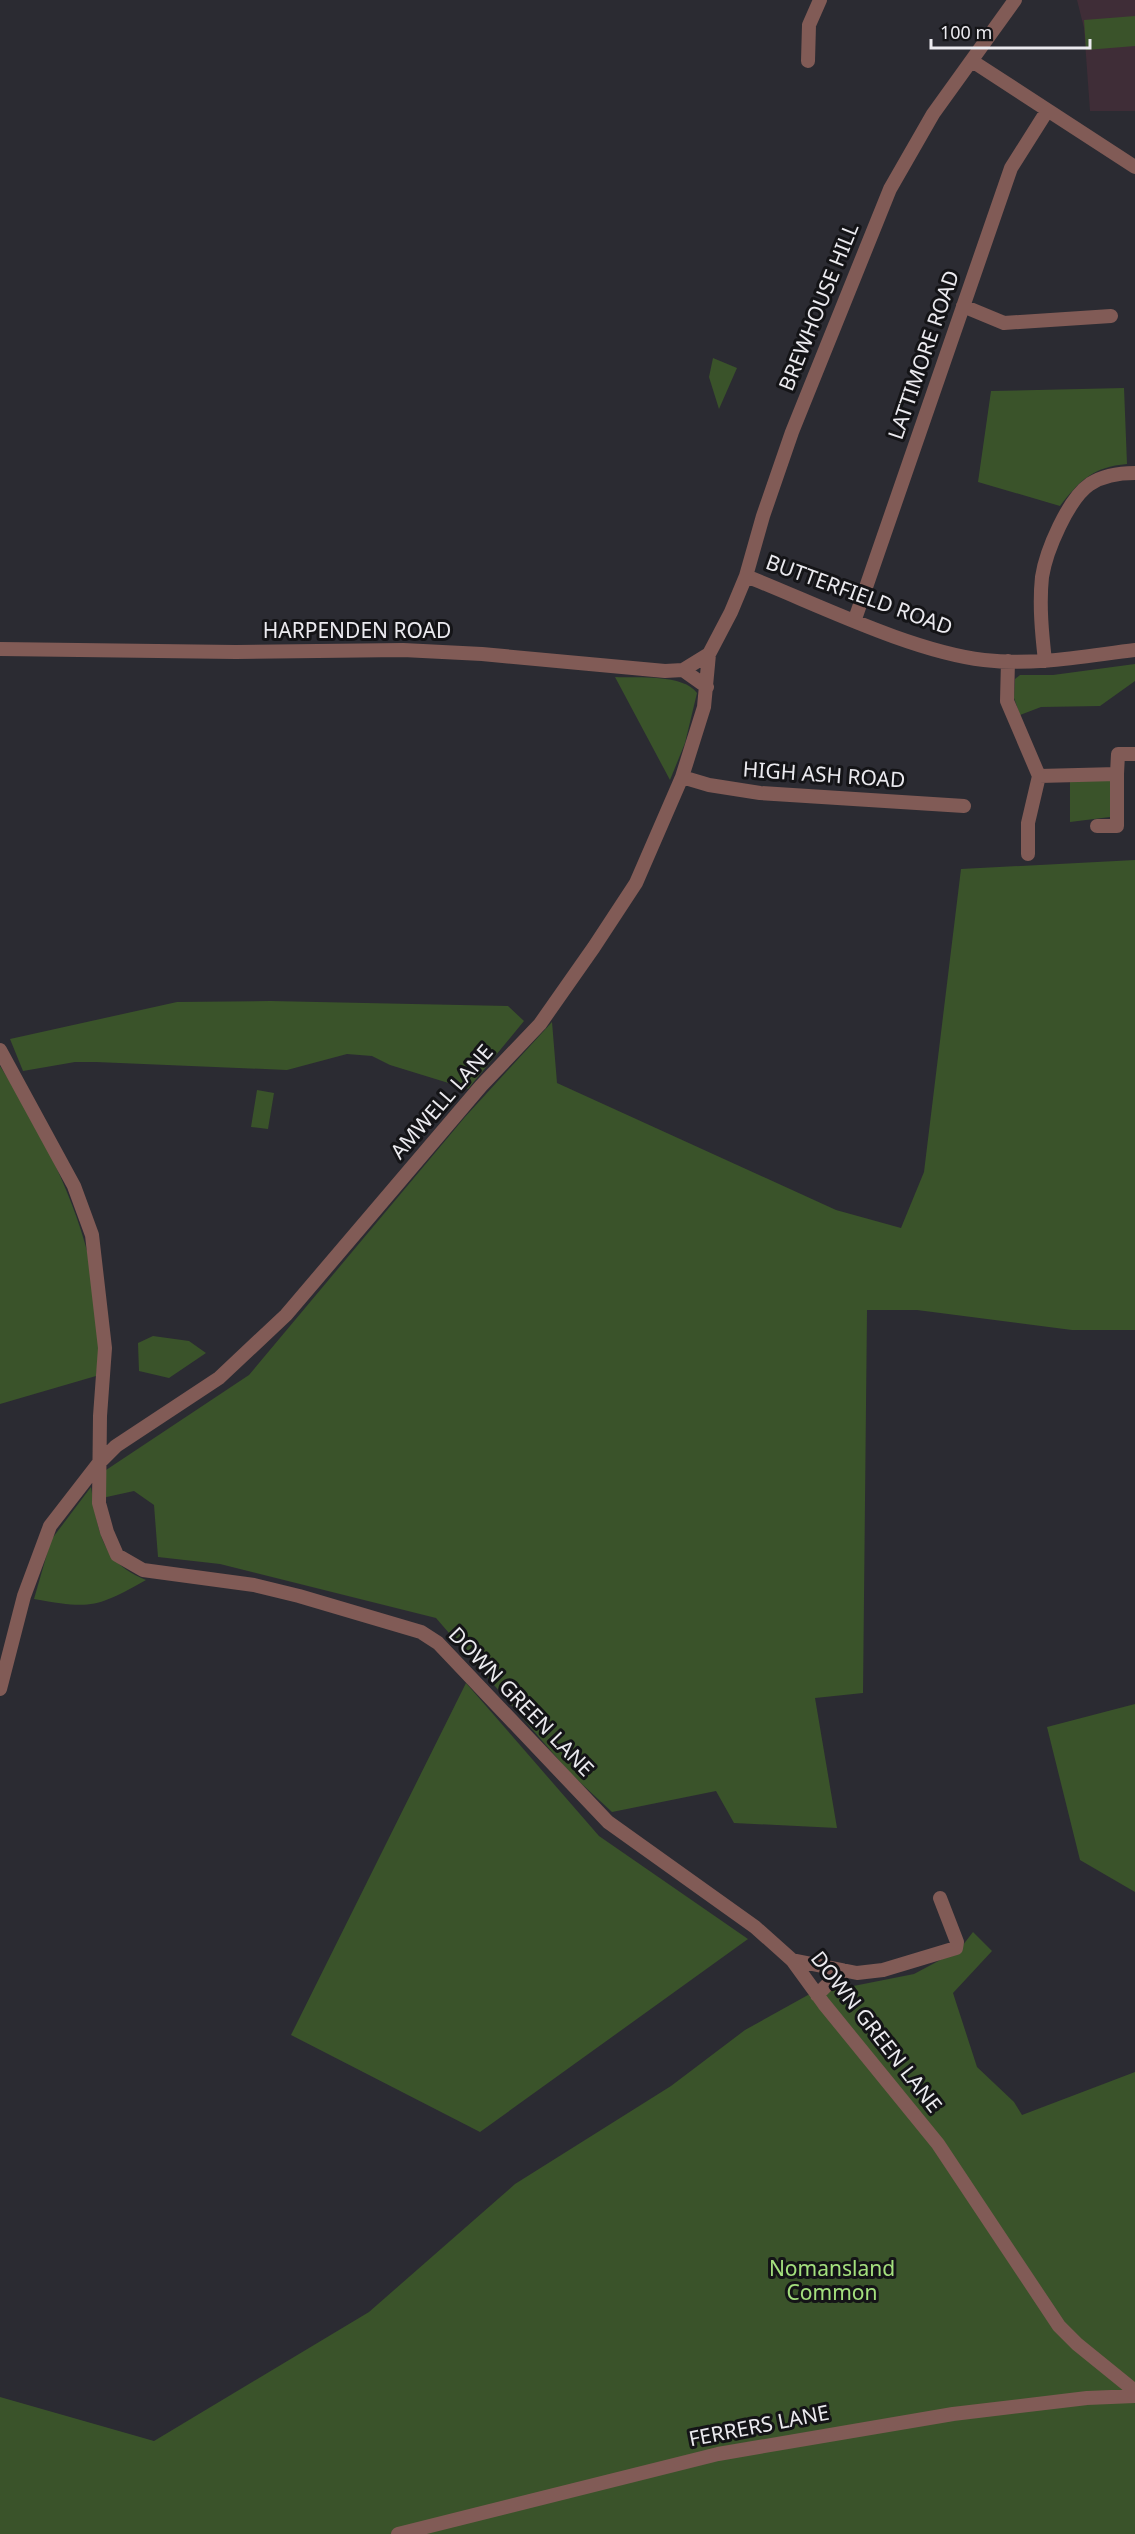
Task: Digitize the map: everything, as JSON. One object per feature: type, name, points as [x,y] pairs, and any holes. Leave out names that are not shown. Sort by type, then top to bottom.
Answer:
[{"type":"street","points":[[808,61],[809,25],[820,0]]},
{"type":"street","name":"BREWHOUSE HILL","points":[[709,654],[731,612],[746,576],[777,474],[877,217],[921,132],[1016,0]]},
{"type":"street","points":[[972,61],[1135,167]]},
{"type":"street","name":"LATTIMORE ROAD","points":[[855,619],[1011,168],[1047,111]]},
{"type":"street","points":[[963,306],[1004,323],[1111,316]]},
{"type":"street","points":[[1045,661],[1041,609],[1042,577],[1048,552],[1069,510],[1089,484],[1120,473],[1135,473]]},
{"type":"street","name":"BUTTERFIELD ROAD","points":[[746,576],[904,639],[972,658],[1045,661],[1135,650]]},
{"type":"street","name":"HARPENDEN ROAD","points":[[0,649],[236,652],[403,650],[482,654],[646,670],[683,670]]},
{"type":"street","points":[[707,687],[683,670],[709,654]]},
{"type":"street","name":"AMWELL LANE","points":[[0,1689],[24,1596],[50,1526],[98,1464],[117,1446],[219,1378],[286,1315],[481,1086],[540,1024],[636,883],[682,777],[703,711],[709,654]]},
{"type":"street","points":[[1008,661],[1007,700],[1039,776],[1028,823],[1028,854]]},
{"type":"street","points":[[1097,826],[1117,826],[1118,754],[1135,754]]},
{"type":"street","points":[[1039,776],[1117,774]]},
{"type":"street","name":"HIGH ASH ROAD","points":[[682,777],[709,785],[760,794],[964,806]]},
{"type":"street","name":"DOWN GREEN LANE","points":[[0,1050],[74,1186],[92,1235],[105,1348],[98,1464],[99,1503],[117,1556],[143,1570],[265,1588],[421,1632],[438,1643],[608,1822],[755,1927],[792,1960],[817,1995],[938,2144],[1059,2326],[1077,2344],[1135,2391]]},
{"type":"street","points":[[792,1960],[857,1972],[883,1970],[956,1948],[957,1942],[940,1899]]},
{"type":"street","points":[[817,1995],[842,1970]]},
{"type":"street","name":"FERRERS LANE","points":[[398,2534],[718,2454],[953,2414],[1064,2400],[1135,2396]]},
{"type":"shaded area","points":[[1077,0],[1135,0],[1135,111],[1090,111],[1084,28]]},
{"type":"green space","points":[[1135,16],[1135,46],[1086,50],[1084,20]]},
{"type":"green space","points":[[713,358],[737,368],[719,409],[709,377]]},
{"type":"green space","points":[[1124,388],[1127,464],[1105,468],[1088,476],[1060,506],[978,482],[991,391]]},
{"type":"green space","points":[[1135,664],[1135,681],[1100,706],[1041,707],[1020,715],[1014,698],[1015,679],[1020,675],[1053,675]]},
{"type":"green space","points":[[615,677],[671,680],[691,687],[697,693],[685,743],[670,780]]},
{"type":"green space","points":[[1112,779],[1110,817],[1070,822],[1070,780]]},
{"type":"green space","points":[[1135,860],[1135,1330],[1072,1330],[917,1310],[867,1310],[863,1693],[815,1698],[837,1828],[734,1823],[716,1791],[612,1812],[570,1773],[436,1618],[220,1564],[158,1557],[154,1505],[134,1491],[102,1498],[103,1472],[249,1375],[465,1117],[552,1022],[557,1083],[836,1210],[901,1228],[924,1172],[961,869]]},
{"type":"green space","points":[[270,1001],[508,1006],[524,1021],[468,1089],[390,1065],[372,1056],[347,1054],[287,1070],[75,1062],[23,1071],[10,1039],[177,1002]]},
{"type":"green space","points":[[0,1066],[41,1137],[76,1215],[88,1255],[96,1296],[99,1336],[96,1376],[0,1404]]},
{"type":"green space","points":[[257,1090],[274,1093],[268,1129],[251,1127]]},
{"type":"green space","points":[[153,1336],[189,1341],[206,1353],[169,1378],[139,1371],[138,1343]]},
{"type":"green space","points":[[91,1487],[96,1518],[104,1544],[119,1564],[146,1580],[104,1601],[93,1604],[69,1604],[34,1599],[51,1540]]},
{"type":"green space","points":[[466,1683],[599,1836],[748,1939],[480,2132],[291,2035]]},
{"type":"green space","points":[[1135,1704],[1135,1892],[1080,1860],[1047,1727]]},
{"type":"green space","name":"Nomansland Common","points":[[973,1932],[992,1951],[953,1993],[977,2067],[1014,2102],[1022,2115],[1135,2072],[1135,2534],[0,2534],[0,2397],[154,2441],[369,2312],[515,2184],[671,2086],[745,2030],[808,1995],[914,1974],[959,1950]]}]
